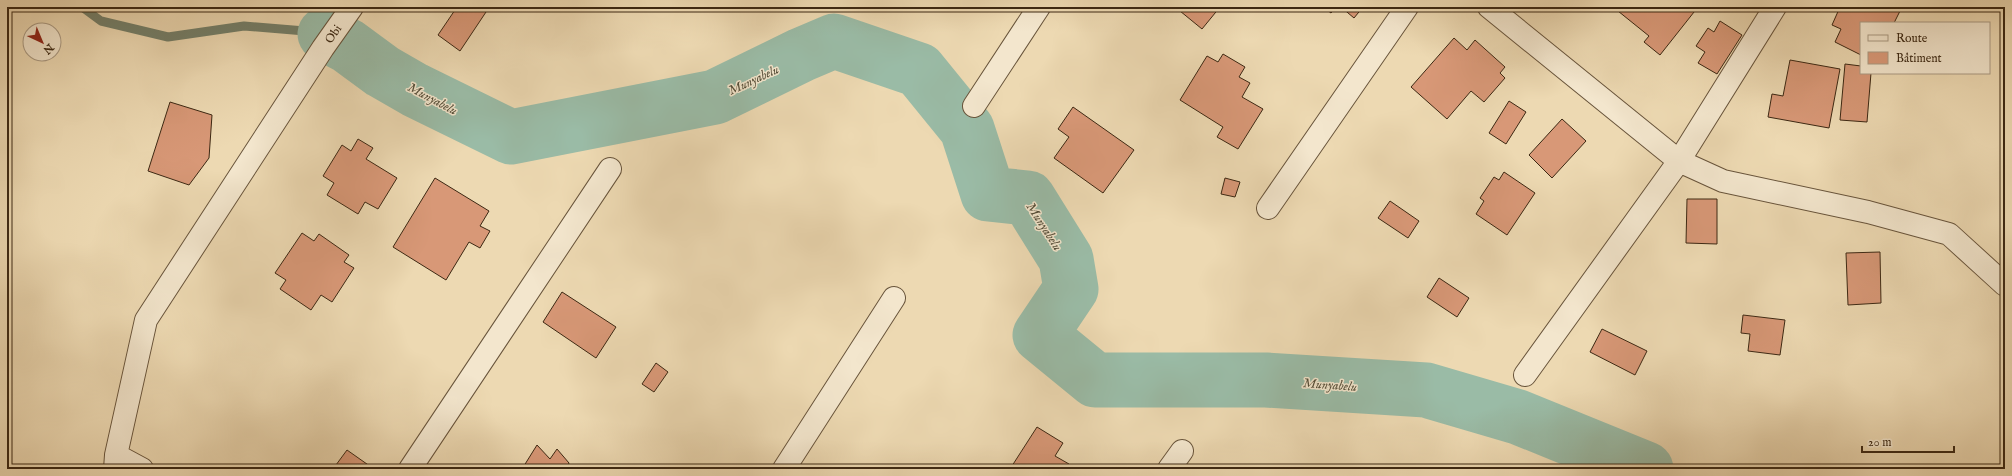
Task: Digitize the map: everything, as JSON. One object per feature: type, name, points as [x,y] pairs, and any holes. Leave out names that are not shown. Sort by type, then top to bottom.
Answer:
[{"type":"street","points":[[974,106],[1039,7]]},
{"type":"street","points":[[1268,208],[1407,7]]},
{"type":"street","points":[[1489,7],[1679,161],[1723,181],[1868,212],[1949,234],[2005,285]]},
{"type":"street","points":[[1525,375],[1679,161],[1774,7]]},
{"type":"street","name":"Obi","points":[[116,462],[146,320],[323,48],[348,13]]},
{"type":"street","points":[[410,469],[610,169]]},
{"type":"street","points":[[784,469],[894,298]]},
{"type":"street","points":[[1169,469],[1182,451]]},
{"type":"street","points":[[116,462],[142,469]]},
{"type":"building","points":[[457,7],[478,7],[486,12],[460,51],[438,35]]},
{"type":"building","points":[[1183,7],[1220,7],[1202,29],[1180,11]]},
{"type":"building","points":[[1323,7],[1336,7],[1331,13]]},
{"type":"building","points":[[1341,7],[1363,7],[1354,18]]},
{"type":"building","points":[[1613,7],[1698,7],[1660,55],[1644,42],[1649,36]]},
{"type":"building","points":[[1840,7],[1896,7],[1901,9],[1894,22],[1860,22],[1860,54],[1835,42],[1841,29],[1832,25]]},
{"type":"building","points":[[1720,21],[1742,35],[1717,74],[1698,63],[1705,52],[1696,46],[1708,28],[1714,32]]},
{"type":"building","points":[[1454,38],[1467,50],[1475,40],[1505,67],[1500,73],[1505,78],[1484,102],[1471,91],[1447,119],[1411,87]]},
{"type":"building","points":[[1223,54],[1245,67],[1239,77],[1250,83],[1242,97],[1263,109],[1238,149],[1217,137],[1223,127],[1180,100],[1207,56],[1218,62]]},
{"type":"building","points":[[1790,60],[1840,69],[1829,128],[1768,117],[1772,94],[1783,96]]},
{"type":"building","points":[[1845,64],[1860,66],[1860,74],[1871,74],[1867,122],[1840,120]]},
{"type":"building","points":[[1509,101],[1526,112],[1506,144],[1489,133]]},
{"type":"building","points":[[170,102],[212,115],[209,158],[189,185],[148,171]]},
{"type":"building","points":[[1073,107],[1134,150],[1103,193],[1054,158],[1069,137],[1058,129]]},
{"type":"building","points":[[1562,119],[1586,141],[1552,178],[1529,155]]},
{"type":"building","points":[[358,139],[373,148],[366,159],[397,178],[378,209],[365,202],[358,214],[327,195],[334,183],[323,176],[342,145],[351,151]]},
{"type":"building","points":[[1504,172],[1535,193],[1507,235],[1476,214],[1484,201],[1480,198],[1494,177],[1499,180]]},
{"type":"building","points":[[435,178],[489,211],[480,226],[490,231],[480,248],[469,242],[446,280],[393,247]]},
{"type":"building","points":[[1225,178],[1240,182],[1235,197],[1221,194]]},
{"type":"building","points":[[1687,199],[1717,199],[1717,244],[1686,243]]},
{"type":"building","points":[[1390,201],[1419,221],[1408,238],[1378,218]]},
{"type":"building","points":[[302,233],[314,241],[319,234],[349,255],[344,262],[354,268],[332,302],[321,295],[311,310],[280,289],[286,280],[275,273]]},
{"type":"building","points":[[1880,252],[1881,303],[1848,305],[1846,253]]},
{"type":"building","points":[[1439,278],[1469,298],[1457,317],[1427,297]]},
{"type":"building","points":[[562,292],[616,327],[596,358],[543,322]]},
{"type":"building","points":[[1743,315],[1785,320],[1780,355],[1748,351],[1750,334],[1741,333]]},
{"type":"building","points":[[1602,329],[1647,351],[1635,375],[1590,352]]},
{"type":"building","points":[[656,363],[668,372],[654,392],[642,384]]},
{"type":"building","points":[[1037,427],[1063,443],[1055,456],[1069,464],[1066,469],[1010,469]]},
{"type":"building","points":[[537,445],[550,459],[557,449],[569,463],[567,469],[522,469]]},
{"type":"building","points":[[347,450],[374,469],[333,469]]},
{"type":"waterway","points":[[82,7],[101,21],[168,37],[244,26],[317,32],[325,34]]},
{"type":"waterway","name":"Munyabelu","points":[[325,34],[348,46],[382,71],[415,90],[511,137],[715,97],[801,55],[834,41],[919,70],[967,129],[988,194],[1028,198],[1066,259],[1071,289],[1040,335],[1095,380],[1266,380],[1426,390],[1518,417],[1646,469]]}]
